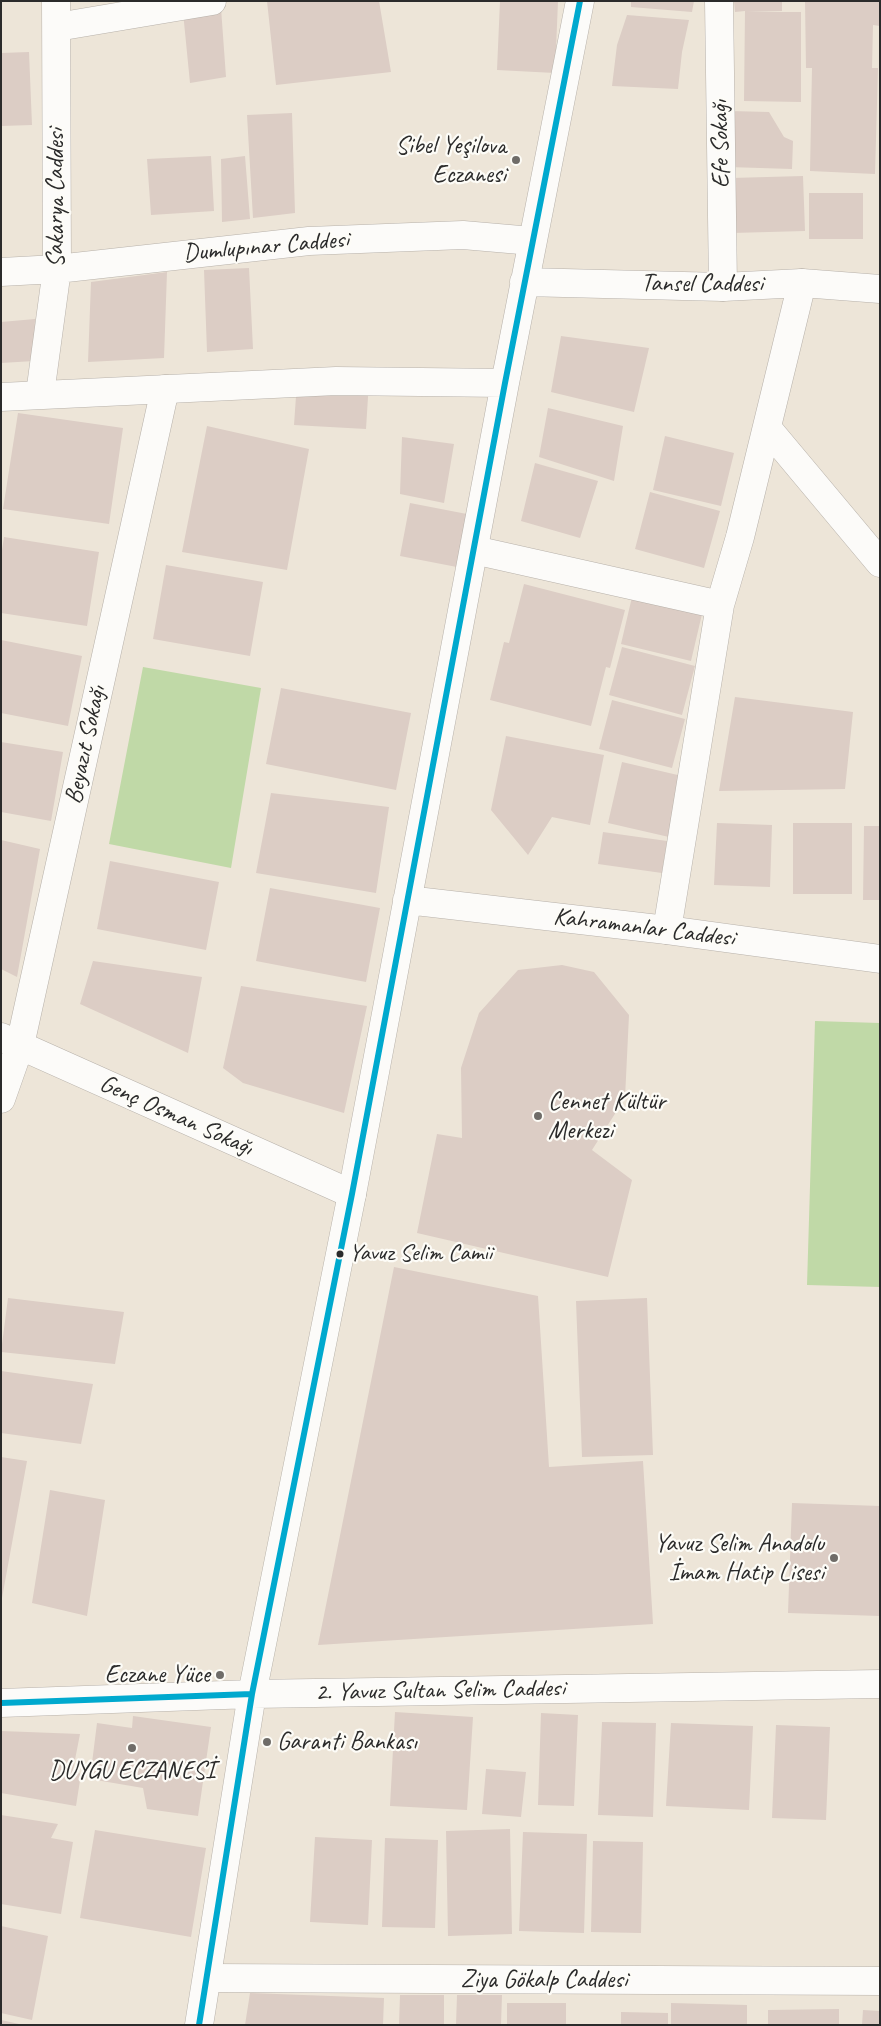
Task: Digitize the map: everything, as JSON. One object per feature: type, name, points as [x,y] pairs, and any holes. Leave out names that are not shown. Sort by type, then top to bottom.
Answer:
[{"type":"street","points":[[56,14],[212,1]]},
{"type":"street","points":[[200,2025],[252,1694],[352,1194],[504,383],[580,1]]},
{"type":"street","name":"Efe Sokağı","points":[[719,1],[723,286]]},
{"type":"street","name":"Sakarya Caddesi","points":[[40,394],[57,269],[56,14]]},
{"type":"street","name":"Dumlupınar Caddesi","points":[[1,272],[57,269],[309,241],[463,235],[532,241]]},
{"type":"street","name":"Tansel Caddesi","points":[[524,282],[723,286],[802,283],[880,289]]},
{"type":"street","points":[[667,930],[720,604],[740,537],[768,429],[802,283]]},
{"type":"street","points":[[1,397],[336,381],[504,383]]},
{"type":"street","name":"Beyazıt Sokağı","points":[[1,1099],[11,1041],[165,389]]},
{"type":"street","points":[[768,429],[880,564]]},
{"type":"street","points":[[474,550],[720,604]]},
{"type":"street","name":"Kahramanlar Caddesi","points":[[407,900],[667,930],[880,959]]},
{"type":"street","name":"Genç Osman Sokağı","points":[[11,1041],[352,1194]]},
{"type":"street","name":"2. Yavuz Sultan Selim Caddesi","points":[[1,1704],[252,1694],[880,1684]]},
{"type":"street","name":"Ziya Gökalp Caddesi","points":[[207,1978],[880,1981]]},
{"type":"green space","points":[[143,667],[261,688],[231,868],[109,844]]},
{"type":"green space","points":[[815,1021],[880,1023],[880,1287],[807,1285]]},
{"type":"building","points":[[267,1],[379,1],[391,72],[276,85]]},
{"type":"building","points":[[500,1],[558,1],[555,73],[497,70]]},
{"type":"building","points":[[631,1],[694,1],[692,12],[631,7]]},
{"type":"building","points":[[734,1],[782,1],[782,11],[747,12],[801,12],[801,102],[744,101],[745,11],[735,12]]},
{"type":"building","points":[[805,1],[880,1],[880,26],[873,25],[872,68],[878,68],[875,174],[810,171],[812,68],[806,68]]},
{"type":"building","points":[[221,8],[226,77],[190,83],[183,12]]},
{"type":"building","points":[[627,15],[689,20],[682,52],[678,89],[612,86],[617,45]]},
{"type":"building","points":[[29,52],[32,125],[1,126],[1,53]]},
{"type":"building","points":[[730,111],[769,112],[784,137],[793,141],[792,169],[728,167]]},
{"type":"building","points":[[292,113],[295,213],[253,218],[247,115]]},
{"type":"building","points":[[211,156],[214,211],[151,215],[147,159]]},
{"type":"building","points":[[245,156],[250,219],[222,222],[221,159]]},
{"type":"building","points":[[803,176],[805,231],[732,233],[731,178]]},
{"type":"building","points":[[809,193],[863,193],[863,239],[809,239]]},
{"type":"building","points":[[249,268],[253,349],[207,352],[204,270]]},
{"type":"building","points":[[167,272],[164,358],[88,362],[91,282]]},
{"type":"building","points":[[35,319],[34,361],[1,363],[1,322]]},
{"type":"building","points":[[561,336],[649,348],[634,412],[551,392]]},
{"type":"building","points":[[369,381],[366,429],[294,425],[297,382]]},
{"type":"building","points":[[548,408],[623,426],[614,481],[539,457]]},
{"type":"building","points":[[18,413],[123,428],[109,524],[3,509]]},
{"type":"building","points":[[207,426],[309,449],[287,570],[182,552]]},
{"type":"building","points":[[665,436],[734,453],[721,506],[653,490]]},
{"type":"building","points":[[402,437],[454,444],[444,503],[400,494]]},
{"type":"building","points":[[535,463],[598,481],[580,538],[521,521]]},
{"type":"building","points":[[650,492],[720,511],[704,568],[635,549]]},
{"type":"building","points":[[410,503],[472,515],[462,568],[400,556]]},
{"type":"building","points":[[4,537],[99,552],[87,626],[1,613],[1,557]]},
{"type":"building","points":[[166,565],[263,582],[250,656],[153,639]]},
{"type":"building","points":[[524,584],[625,610],[610,668],[606,667],[591,726],[490,700],[504,642],[509,643]]},
{"type":"building","points":[[632,597],[702,614],[691,661],[621,644]]},
{"type":"building","points":[[1,640],[82,656],[68,726],[1,713]]},
{"type":"building","points":[[622,647],[695,666],[682,715],[609,695]]},
{"type":"building","points":[[281,688],[411,713],[396,790],[266,764]]},
{"type":"building","points":[[735,697],[853,712],[845,789],[719,791]]},
{"type":"building","points":[[612,700],[685,719],[672,768],[599,749]]},
{"type":"building","points":[[506,736],[604,755],[590,825],[552,817],[528,855],[491,810]]},
{"type":"building","points":[[1,742],[63,752],[51,821],[1,812]]},
{"type":"building","points":[[622,762],[682,776],[669,837],[608,823]]},
{"type":"building","points":[[271,793],[389,807],[376,893],[256,873]]},
{"type":"building","points":[[717,823],[772,825],[770,887],[714,885]]},
{"type":"building","points":[[793,823],[852,823],[852,894],[793,894]]},
{"type":"building","points":[[864,826],[880,826],[880,900],[863,900]]},
{"type":"building","points":[[603,832],[667,841],[662,873],[598,864]]},
{"type":"building","points":[[1,840],[40,849],[17,977],[1,969]]},
{"type":"building","points":[[110,861],[219,882],[206,950],[97,929]]},
{"type":"building","points":[[270,888],[380,908],[366,982],[256,961]]},
{"type":"building","points":[[93,961],[202,977],[188,1053],[80,1004]]},
{"type":"building","name":"Cennet Kültür Merkezi","points":[[562,965],[594,972],[629,1015],[625,1098],[592,1150],[632,1180],[608,1277],[417,1233],[437,1134],[462,1138],[461,1068],[479,1013],[518,970]]},
{"type":"building","points":[[241,986],[367,1006],[344,1113],[243,1083],[223,1068]]},
{"type":"building","name":"Yavuz Selim Camii","points":[[394,1267],[538,1296],[549,1467],[643,1461],[653,1624],[318,1645]]},
{"type":"building","points":[[8,1298],[124,1312],[115,1364],[1,1352]]},
{"type":"building","points":[[647,1298],[653,1455],[582,1457],[576,1301]]},
{"type":"building","points":[[1,1371],[93,1384],[81,1444],[1,1433]]},
{"type":"building","points":[[1,1457],[27,1461],[2,1598],[1,1598]]},
{"type":"building","points":[[50,1490],[105,1500],[87,1616],[32,1603]]},
{"type":"building","points":[[792,1503],[880,1506],[880,1616],[788,1613]]},
{"type":"building","points":[[395,1712],[473,1717],[467,1810],[390,1806]]},
{"type":"building","points":[[541,1713],[578,1715],[574,1806],[538,1805]]},
{"type":"building","points":[[133,1716],[211,1727],[198,1816],[147,1809],[143,1788],[90,1779],[97,1723],[132,1728]]},
{"type":"building","points":[[602,1722],[656,1723],[653,1817],[598,1815]]},
{"type":"building","points":[[671,1723],[753,1726],[749,1810],[666,1806]]},
{"type":"building","points":[[776,1725],[830,1727],[826,1820],[772,1818]]},
{"type":"building","points":[[1,1731],[80,1734],[73,1770],[81,1774],[76,1806],[1,1793]]},
{"type":"building","points":[[486,1769],[526,1772],[521,1817],[482,1814]]},
{"type":"building","points":[[1,1815],[58,1824],[51,1838],[73,1842],[61,1914],[1,1904]]},
{"type":"building","points":[[510,1829],[512,1934],[448,1936],[446,1831]]},
{"type":"building","points":[[95,1830],[206,1848],[191,1937],[80,1918]]},
{"type":"building","points":[[523,1832],[587,1834],[584,1933],[519,1931]]},
{"type":"building","points":[[315,1837],[372,1840],[368,1925],[310,1922]]},
{"type":"building","points":[[385,1838],[438,1840],[435,1928],[382,1927]]},
{"type":"building","points":[[593,1841],[643,1842],[641,1933],[591,1932]]},
{"type":"building","points":[[1,1926],[48,1936],[32,2020],[1,2013]]},
{"type":"building","points":[[250,1993],[384,1998],[383,2025],[245,2025]]},
{"type":"building","points":[[400,1995],[444,1995],[444,2025],[399,2025]]},
{"type":"building","points":[[457,1995],[502,1995],[501,2025],[456,2025]]},
{"type":"building","points":[[507,2003],[566,2003],[566,2025],[507,2025]]},
{"type":"building","points":[[671,2003],[747,2005],[747,2025],[671,2025]]},
{"type":"building","points":[[839,2009],[839,2025],[768,2025],[768,2010]]},
{"type":"building","points":[[863,2010],[880,2011],[880,2025],[862,2025]]},
{"type":"building","points":[[621,2012],[668,2013],[668,2025],[621,2025]]},
{"type":"building","points":[[1,2020],[19,2024],[19,2025],[1,2025]]},
{"type":"transit line","points":[[199,2025],[252,1694],[352,1194],[505,383],[580,1]]},
{"type":"transit line","points":[[1,1703],[252,1694]]},
{"type":"place","name":"Sibel Yeşilova Eczanesi","points":[[516,160]]},
{"type":"place","name":"Cennet Kültür Merkezi","points":[[538,1116]]},
{"type":"place","name":"Yavuz Selim Camii","points":[[340,1254]]},
{"type":"place","name":"Yavuz Selim Anadolu İmam Hatip Lisesi","points":[[834,1558]]},
{"type":"place","name":"Eczane Yüce","points":[[220,1675]]},
{"type":"place","name":"Garanti Bankası","points":[[267,1742]]},
{"type":"place","name":"DUYGU ECZANESİ","points":[[132,1748]]}]
